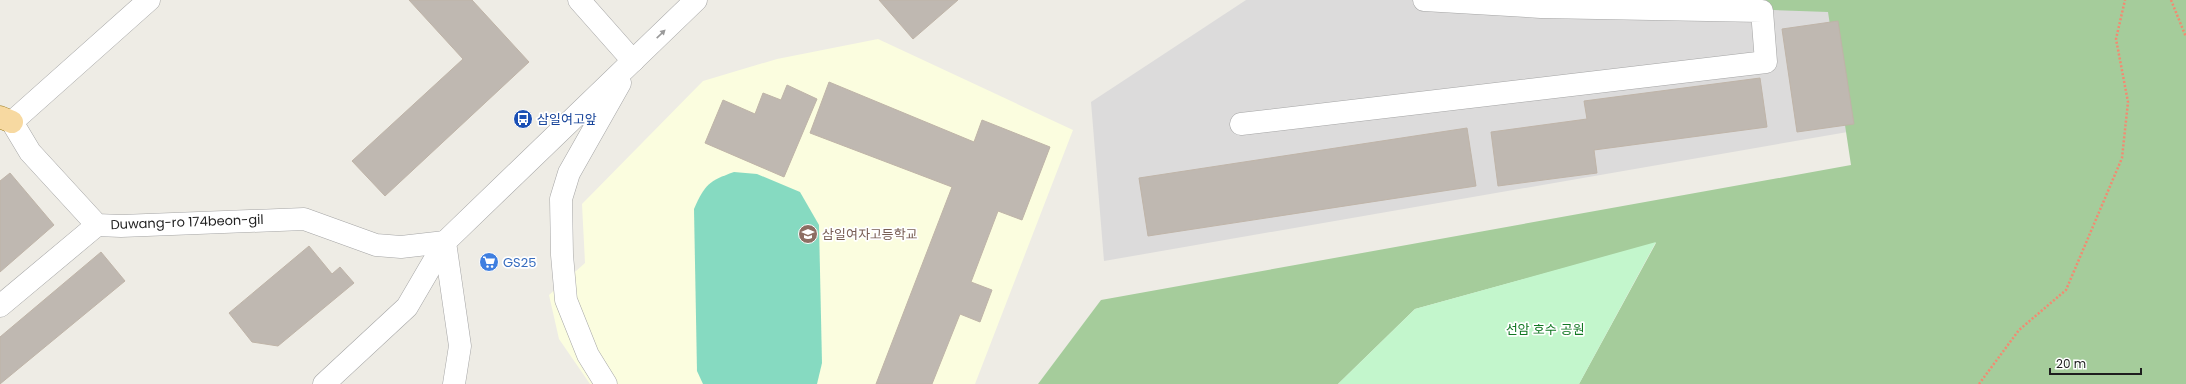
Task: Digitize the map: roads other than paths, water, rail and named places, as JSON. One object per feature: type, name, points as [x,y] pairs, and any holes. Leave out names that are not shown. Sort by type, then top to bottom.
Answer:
[{"type":"street","name":"Duwang-ro 174beon-gil","points":[[149,0],[4,124],[97,224],[121,226],[304,219],[376,245],[401,247],[445,242]]},
{"type":"street","points":[[579,0],[633,62]]},
{"type":"street","points":[[324,384],[407,307],[445,242],[696,0]]},
{"type":"street","points":[[1241,124],[1766,62],[1762,11],[1541,7],[1424,0]]},
{"type":"street","points":[[606,384],[588,355],[566,300],[562,255],[561,199],[569,174],[633,62]]},
{"type":"street","points":[[0,306],[97,224]]},
{"type":"street","points":[[445,242],[460,346],[454,384]]},
{"type":"place","name":"삼일여고앞","points":[[523,119]]},
{"type":"place","name":"삼일여자고등학교","points":[[808,234]]},
{"type":"place","name":"GS25","points":[[489,262]]},
{"type":"park label","name":"선암 호수 공원","points":[[1545,329]]}]
